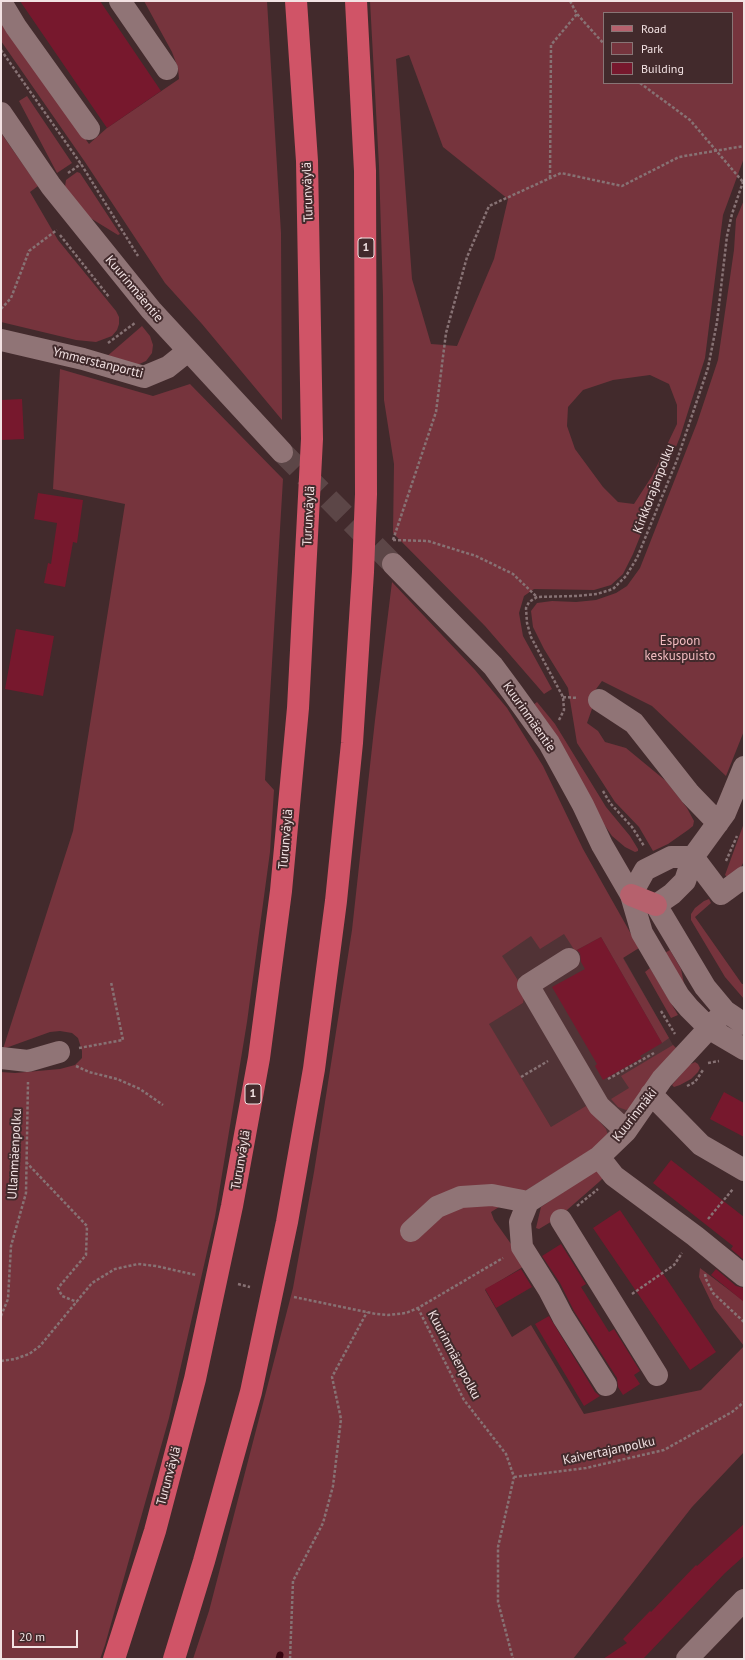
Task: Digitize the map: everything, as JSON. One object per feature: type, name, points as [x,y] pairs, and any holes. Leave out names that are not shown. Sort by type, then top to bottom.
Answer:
[{"type":"highway","name":"Turunväylä","points":[[114,1659],[155,1531],[194,1379],[232,1206],[259,1058],[281,891],[298,708],[312,439],[307,161],[296,1]]},
{"type":"highway","name":"1","points":[[174,1659],[204,1561],[251,1392],[287,1222],[312,1077],[336,901],[352,744],[363,572],[366,494],[365,171],[356,1]]},
{"type":"main road","points":[[631,895],[656,905]]},
{"type":"street","points":[[120,1],[166,69]]},
{"type":"street","points":[[1,2],[16,27],[89,129]]},
{"type":"street","name":"Kuurinmäentie","points":[[1,113],[51,186],[151,310],[282,452]]},
{"type":"street","name":"Ymmerstanportti","points":[[1,340],[83,359],[144,377],[168,367],[188,351]]},
{"type":"street","name":"Kuurinmäentie","points":[[393,564],[493,666],[513,692],[549,744],[583,805],[602,845],[631,895],[642,933],[679,996],[710,1029],[744,1049]]},
{"type":"street","points":[[600,700],[634,723],[690,794],[718,823]]},
{"type":"street","points":[[744,767],[725,813],[693,857],[685,881],[672,894],[656,905],[705,987],[725,1011],[744,1024]]},
{"type":"street","points":[[631,895],[645,870],[671,857],[693,857]]},
{"type":"street","points":[[693,857],[721,894],[744,877]]},
{"type":"street","points":[[569,959],[528,985],[599,1106],[626,1131]]},
{"type":"street","name":"Kuurinmäki","points":[[528,1202],[599,1157],[626,1131],[662,1079],[690,1051],[725,1011]]},
{"type":"street","points":[[1,1058],[28,1061],[59,1052]]},
{"type":"street","points":[[651,1094],[701,1145],[739,1178]]},
{"type":"street","points":[[599,1157],[614,1176],[695,1236],[744,1276]]},
{"type":"street","points":[[411,1232],[437,1207],[461,1197],[492,1195],[528,1202],[520,1222],[522,1246],[549,1290],[563,1317],[606,1385]]},
{"type":"street","points":[[561,1220],[657,1375]]},
{"type":"street","points":[[687,1659],[744,1600]]},
{"type":"path","points":[[570,1],[577,14],[603,43]]},
{"type":"path","points":[[550,178],[552,45],[577,14]]},
{"type":"path","points":[[1,50],[81,164],[139,258]]},
{"type":"path","points":[[641,84],[690,120],[743,180]]},
{"type":"path","points":[[559,721],[564,710],[563,697],[531,638],[527,623],[526,608],[529,602],[537,597],[513,574],[476,556],[428,541],[393,540],[436,412],[446,333],[466,257],[489,206],[561,173],[622,186],[679,157],[744,146]]},
{"type":"path","points":[[66,175],[81,164]]},
{"type":"path","name":"Kirkkorajanpolku","points":[[537,597],[597,594],[613,588],[626,576],[637,558],[677,460],[708,368],[717,322],[732,214],[743,180]]},
{"type":"path","points":[[1,309],[11,298],[29,250],[57,230]]},
{"type":"path","points":[[107,343],[151,310]]},
{"type":"path","points":[[59,1052],[123,1040],[111,982]]},
{"type":"path","points":[[590,1089],[657,1051]]},
{"type":"path","points":[[690,1051],[707,1063],[722,1060]]},
{"type":"path","points":[[59,1052],[69,1063],[140,1089],[163,1104]]},
{"type":"path","name":"Ullanmäenpolku","points":[[1,1316],[8,1299],[11,1246],[26,1193],[28,1061]]},
{"type":"path","points":[[26,1162],[87,1226],[86,1255],[58,1288],[62,1296],[77,1302]]},
{"type":"path","points":[[614,1306],[674,1265],[739,1178]]},
{"type":"path","points":[[343,1308],[388,1315],[406,1313],[418,1308],[522,1246]]},
{"type":"path","points":[[718,1255],[705,1274],[706,1279],[713,1293],[744,1322]]},
{"type":"path","points":[[1,1361],[15,1359],[28,1354],[40,1346],[92,1283],[115,1269],[138,1264],[156,1266]]},
{"type":"path","name":"Kuurinmäenpolku","points":[[418,1308],[464,1400],[506,1454],[514,1477]]},
{"type":"path","points":[[290,1659],[293,1581],[323,1523],[333,1486],[341,1420],[332,1377],[367,1312]]},
{"type":"path","name":"Kaivertajanpolku","points":[[514,1477],[586,1468],[664,1450],[732,1412],[744,1402]]},
{"type":"path","points":[[513,1659],[498,1602],[498,1547],[514,1477]]},
{"type":"shaded area","points":[[567,876],[623,957],[673,1045],[678,1050],[609,1139],[551,1127],[488,1024],[523,1003],[525,994],[516,977],[501,956]]},
{"type":"green space","points":[[144,1],[267,1],[281,233],[282,420],[202,324],[165,283],[85,162],[1,41],[1,20],[89,144],[107,128],[179,79],[178,68],[172,52]]},
{"type":"green space","points":[[370,1],[744,1],[744,158],[723,215],[705,358],[680,437],[633,554],[623,574],[611,585],[594,590],[534,589],[524,596],[519,613],[523,636],[552,689],[544,694],[485,626],[393,533],[394,464],[384,400],[383,296],[379,166]],"holes":[[[409,55],[443,147],[508,199],[494,259],[457,346],[431,344],[412,279],[396,59]],[[650,375],[669,384],[677,405],[677,424],[652,476],[634,504],[618,502],[603,487],[575,449],[567,426],[568,407],[583,390],[613,380]]]},
{"type":"green space","points":[[27,96],[72,163],[57,173],[19,101]]},
{"type":"green space","points":[[1,133],[38,186],[30,192],[58,240],[116,311],[119,317],[119,324],[117,330],[112,336],[96,342],[76,340],[1,322]]},
{"type":"green space","points":[[77,172],[80,173],[120,234],[118,235],[87,216],[65,187],[66,180]]},
{"type":"green space","name":"Espoon keskuspuisto","points":[[744,200],[744,731],[726,776],[652,706],[602,681],[588,700],[593,706],[587,723],[598,731],[605,742],[626,748],[666,781],[687,808],[694,821],[693,826],[688,830],[668,844],[653,851],[639,827],[615,802],[577,743],[568,688],[544,649],[533,627],[531,611],[537,603],[552,601],[576,602],[596,600],[616,593],[627,586],[640,568],[697,423],[718,360],[734,250],[736,219]]},
{"type":"green space","points":[[142,326],[150,336],[153,345],[152,353],[146,361],[137,365],[105,358]]},
{"type":"green space","points":[[60,369],[153,396],[190,384],[283,479],[265,780],[274,790],[270,852],[247,1022],[215,1217],[169,1418],[105,1645],[100,1659],[1,1659],[1,1072],[15,1073],[60,1069],[75,1065],[82,1058],[82,1051],[78,1038],[72,1033],[60,1031],[50,1032],[3,1049],[73,831],[125,504],[53,489]]},
{"type":"green space","points":[[392,582],[475,670],[507,708],[543,766],[583,849],[639,948],[623,958],[669,1038],[662,1043],[601,937],[575,951],[564,934],[540,949],[531,936],[502,956],[525,994],[523,1003],[489,1024],[551,1127],[586,1106],[606,1129],[609,1139],[491,1212],[494,1220],[526,1265],[485,1290],[512,1337],[531,1325],[584,1414],[701,1390],[744,1346],[744,1452],[692,1507],[573,1659],[193,1659],[209,1611],[293,1288],[314,1172],[352,930]]},
{"type":"green space","points":[[537,702],[555,724],[606,807],[630,836],[638,851],[635,852],[625,847],[612,836],[596,813],[533,705]]},
{"type":"green space","points":[[744,823],[744,861],[741,867],[727,877],[725,875]]},
{"type":"green space","points":[[709,899],[711,903],[695,917],[742,984],[744,984],[744,999],[725,977],[691,920],[691,914],[695,908]]},
{"type":"green space","points":[[670,950],[681,969],[684,984],[661,955]]},
{"type":"green space","points":[[650,968],[678,1015],[671,1018],[645,972]]},
{"type":"green space","points":[[673,1045],[678,1050],[635,1106],[626,1110],[618,1107],[611,1099],[629,1088],[621,1076]]},
{"type":"green space","points":[[695,1062],[700,1068],[698,1072],[691,1079],[674,1087],[672,1085],[689,1065]]},
{"type":"green space","points":[[597,1169],[603,1178],[599,1182],[559,1217],[539,1229],[536,1228],[541,1207]]},
{"type":"green space","points":[[700,1268],[741,1299],[744,1297],[744,1346],[714,1308],[699,1277]]},
{"type":"building","points":[[20,1],[100,1],[161,91],[107,128]]},
{"type":"building","points":[[22,399],[24,439],[1,440],[1,400]]},
{"type":"building","points":[[38,493],[83,500],[77,543],[73,542],[65,587],[44,583],[48,563],[51,564],[57,523],[34,519]]},
{"type":"building","points":[[16,629],[54,636],[43,696],[5,689]]},
{"type":"building","points":[[601,937],[662,1043],[640,1056],[642,1058],[603,1080],[595,1066],[597,1064],[552,987],[585,969],[581,962],[580,953],[577,950]]},
{"type":"building","points":[[724,1092],[744,1103],[744,1137],[710,1119]]},
{"type":"building","points":[[671,1160],[744,1217],[744,1260],[731,1249],[733,1246],[653,1183]]},
{"type":"building","points":[[620,1210],[716,1352],[690,1370],[593,1228]]},
{"type":"building","points":[[561,1244],[586,1284],[581,1287],[609,1332],[614,1329],[640,1371],[634,1375],[640,1384],[623,1395],[618,1387],[617,1378],[574,1311],[560,1283],[542,1256]]},
{"type":"building","points":[[521,1269],[532,1287],[496,1308],[485,1289]]},
{"type":"building","points":[[716,1269],[736,1286],[744,1288],[744,1302],[711,1275]]},
{"type":"building","points":[[549,1316],[595,1392],[600,1396],[584,1406],[535,1324]]},
{"type":"building","points":[[744,1524],[744,1556],[725,1573],[643,1659],[603,1659],[627,1643],[623,1639],[650,1611],[651,1612],[696,1565],[697,1566]]},
{"type":"waterway","points":[[279,1659],[280,1655]]},
{"type":"tunnel","points":[[282,452],[393,564]]}]
